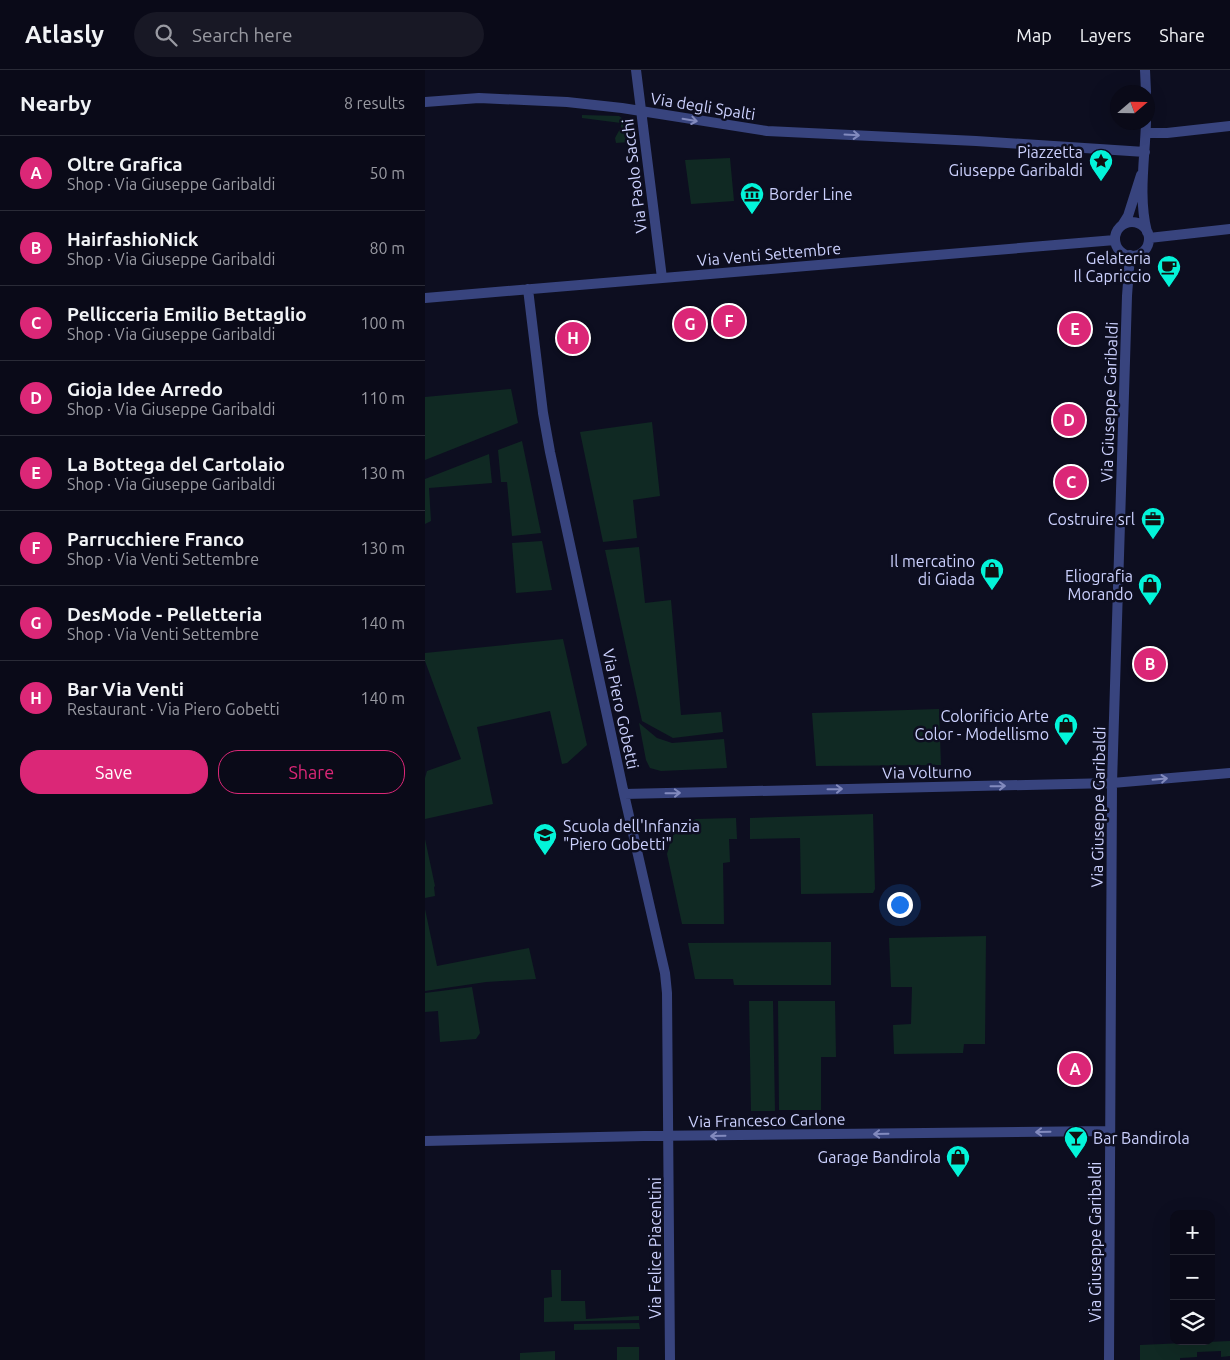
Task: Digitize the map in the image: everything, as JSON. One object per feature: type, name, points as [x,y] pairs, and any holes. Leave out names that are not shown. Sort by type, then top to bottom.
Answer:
[{"type":"street","name":"Via Paolo Sacchi","points":[[636,70],[662,278]]},
{"type":"street","points":[[1145,70],[1146,85]]},
{"type":"street","name":"Via degli Spalti","points":[[425,102],[479,98],[552,101],[642,111],[767,131],[977,141],[1145,157]]},
{"type":"street","points":[[1154,130],[1167,133],[1230,126]]},
{"type":"street","points":[[1145,157],[1127,216],[1117,231],[1115,240],[1118,249],[1130,255],[1139,254],[1148,242],[1143,214],[1145,157],[1146,130]]},
{"type":"street","points":[[1123,224],[1136,222],[1140,224],[1148,235]]},
{"type":"street","points":[[1148,235],[1230,229]]},
{"type":"street","name":"Via Venti Settembre","points":[[425,298],[1115,240]]},
{"type":"street","name":"Via Giuseppe Garibaldi","points":[[1109,1360],[1112,783],[1130,255]]},
{"type":"street","name":"Via Piero Gobetti","points":[[528,289],[543,413],[624,794],[665,973],[667,993],[669,1136]]},
{"type":"street","name":"Via Volturno","points":[[624,794],[1112,783],[1230,773]]},
{"type":"street","name":"Via Francesco Carlone","points":[[425,1141],[1109,1131]]},
{"type":"street","name":"Via Felice Piacentini","points":[[669,1136],[670,1360]]},
{"type":"green space","points":[[582,115],[619,116],[626,121],[630,142],[616,143],[615,138],[621,123],[582,118]]},
{"type":"green space","points":[[730,158],[734,201],[691,204],[685,160]]},
{"type":"green space","points":[[511,389],[518,423],[425,460],[425,397]]},
{"type":"green space","points":[[652,422],[660,496],[633,500],[637,538],[603,542],[580,432]]},
{"type":"green space","points":[[522,441],[541,533],[512,536],[507,482],[501,482],[498,450]]},
{"type":"green space","points":[[489,454],[492,483],[429,488],[431,521],[425,524],[425,479]]},
{"type":"green space","points":[[542,541],[552,590],[516,593],[512,543]]},
{"type":"green space","points":[[639,547],[645,603],[671,600],[681,715],[721,712],[723,732],[673,738],[642,721],[605,550]]},
{"type":"green space","points":[[563,639],[587,745],[567,763],[562,764],[550,711],[477,727],[493,804],[425,819],[425,778],[427,771],[461,759],[425,661],[425,653]]},
{"type":"green space","points":[[939,709],[941,765],[816,766],[812,713]]},
{"type":"green space","points":[[639,723],[657,738],[672,743],[724,739],[727,768],[661,771],[650,768],[646,760]]},
{"type":"green space","points":[[873,814],[875,889],[873,893],[801,894],[800,838],[750,839],[750,818]]},
{"type":"green space","points":[[736,818],[737,839],[729,839],[730,862],[723,863],[724,924],[682,924],[667,854],[672,837],[681,826],[696,819]]},
{"type":"green space","points":[[425,839],[435,886],[435,896],[425,898]]},
{"type":"green space","points":[[425,909],[437,966],[529,948],[536,979],[486,982],[425,991]]},
{"type":"green space","points":[[986,936],[985,1044],[964,1044],[963,1053],[894,1054],[893,1025],[911,1024],[912,987],[891,987],[889,938]]},
{"type":"green space","points":[[831,942],[831,985],[734,985],[733,979],[695,979],[688,943]]},
{"type":"green space","points":[[472,987],[480,1033],[476,1039],[440,1042],[438,1011],[425,1012],[425,993]]},
{"type":"green space","points":[[749,1001],[773,1001],[775,1111],[751,1111]]},
{"type":"green space","points":[[778,1001],[835,1001],[836,1057],[821,1057],[821,1110],[779,1110]]},
{"type":"green space","points":[[551,1270],[561,1270],[561,1301],[585,1301],[586,1319],[639,1316],[639,1320],[544,1322],[544,1298],[552,1297]]},
{"type":"green space","points":[[639,1323],[640,1329],[574,1330],[574,1324]]},
{"type":"green space","points":[[1230,1341],[1230,1356],[1221,1357],[1221,1351],[1197,1352],[1197,1357],[1180,1358],[1180,1360],[1140,1360],[1140,1345],[1215,1345],[1215,1342]]},
{"type":"green space","points":[[617,1347],[639,1347],[639,1360],[617,1360]]},
{"type":"green space","points":[[555,1351],[555,1360],[520,1360],[520,1353]]},
{"type":"place","name":"Piazzetta Giuseppe Garibaldi","points":[[1101,182]]},
{"type":"place","name":"Border Line","points":[[752,215]]},
{"type":"place","name":"Gelateria Il Capriccio","points":[[1169,288]]},
{"type":"place","name":"Parrucchiere Franco","points":[[729,321]]},
{"type":"place","name":"DesMode - Pelletteria","points":[[690,324]]},
{"type":"place","name":"La Bottega del Cartolaio","points":[[1075,329]]},
{"type":"place","name":"Bar Via Venti","points":[[573,338]]},
{"type":"place","name":"Gioja Idee Arredo","points":[[1069,420]]},
{"type":"place","name":"Pellicceria Emilio Bettaglio","points":[[1071,482]]},
{"type":"place","name":"Costruire srl","points":[[1153,540]]},
{"type":"place","name":"Il mercatino di Giada","points":[[992,591]]},
{"type":"place","name":"Eliografia Morando","points":[[1150,606]]},
{"type":"place","name":"HairfashioNick","points":[[1150,664]]},
{"type":"place","name":"Colorificio Arte Color - Modellismo","points":[[1066,746]]},
{"type":"place","name":"Scuola dell'Infanzia \"Piero Gobetti\"","points":[[545,856]]},
{"type":"place","name":"Oltre Grafica","points":[[1075,1069]]},
{"type":"place","name":"Bar Bandirola","points":[[1076,1159]]},
{"type":"place","name":"Garage Bandirola","points":[[958,1178]]}]
